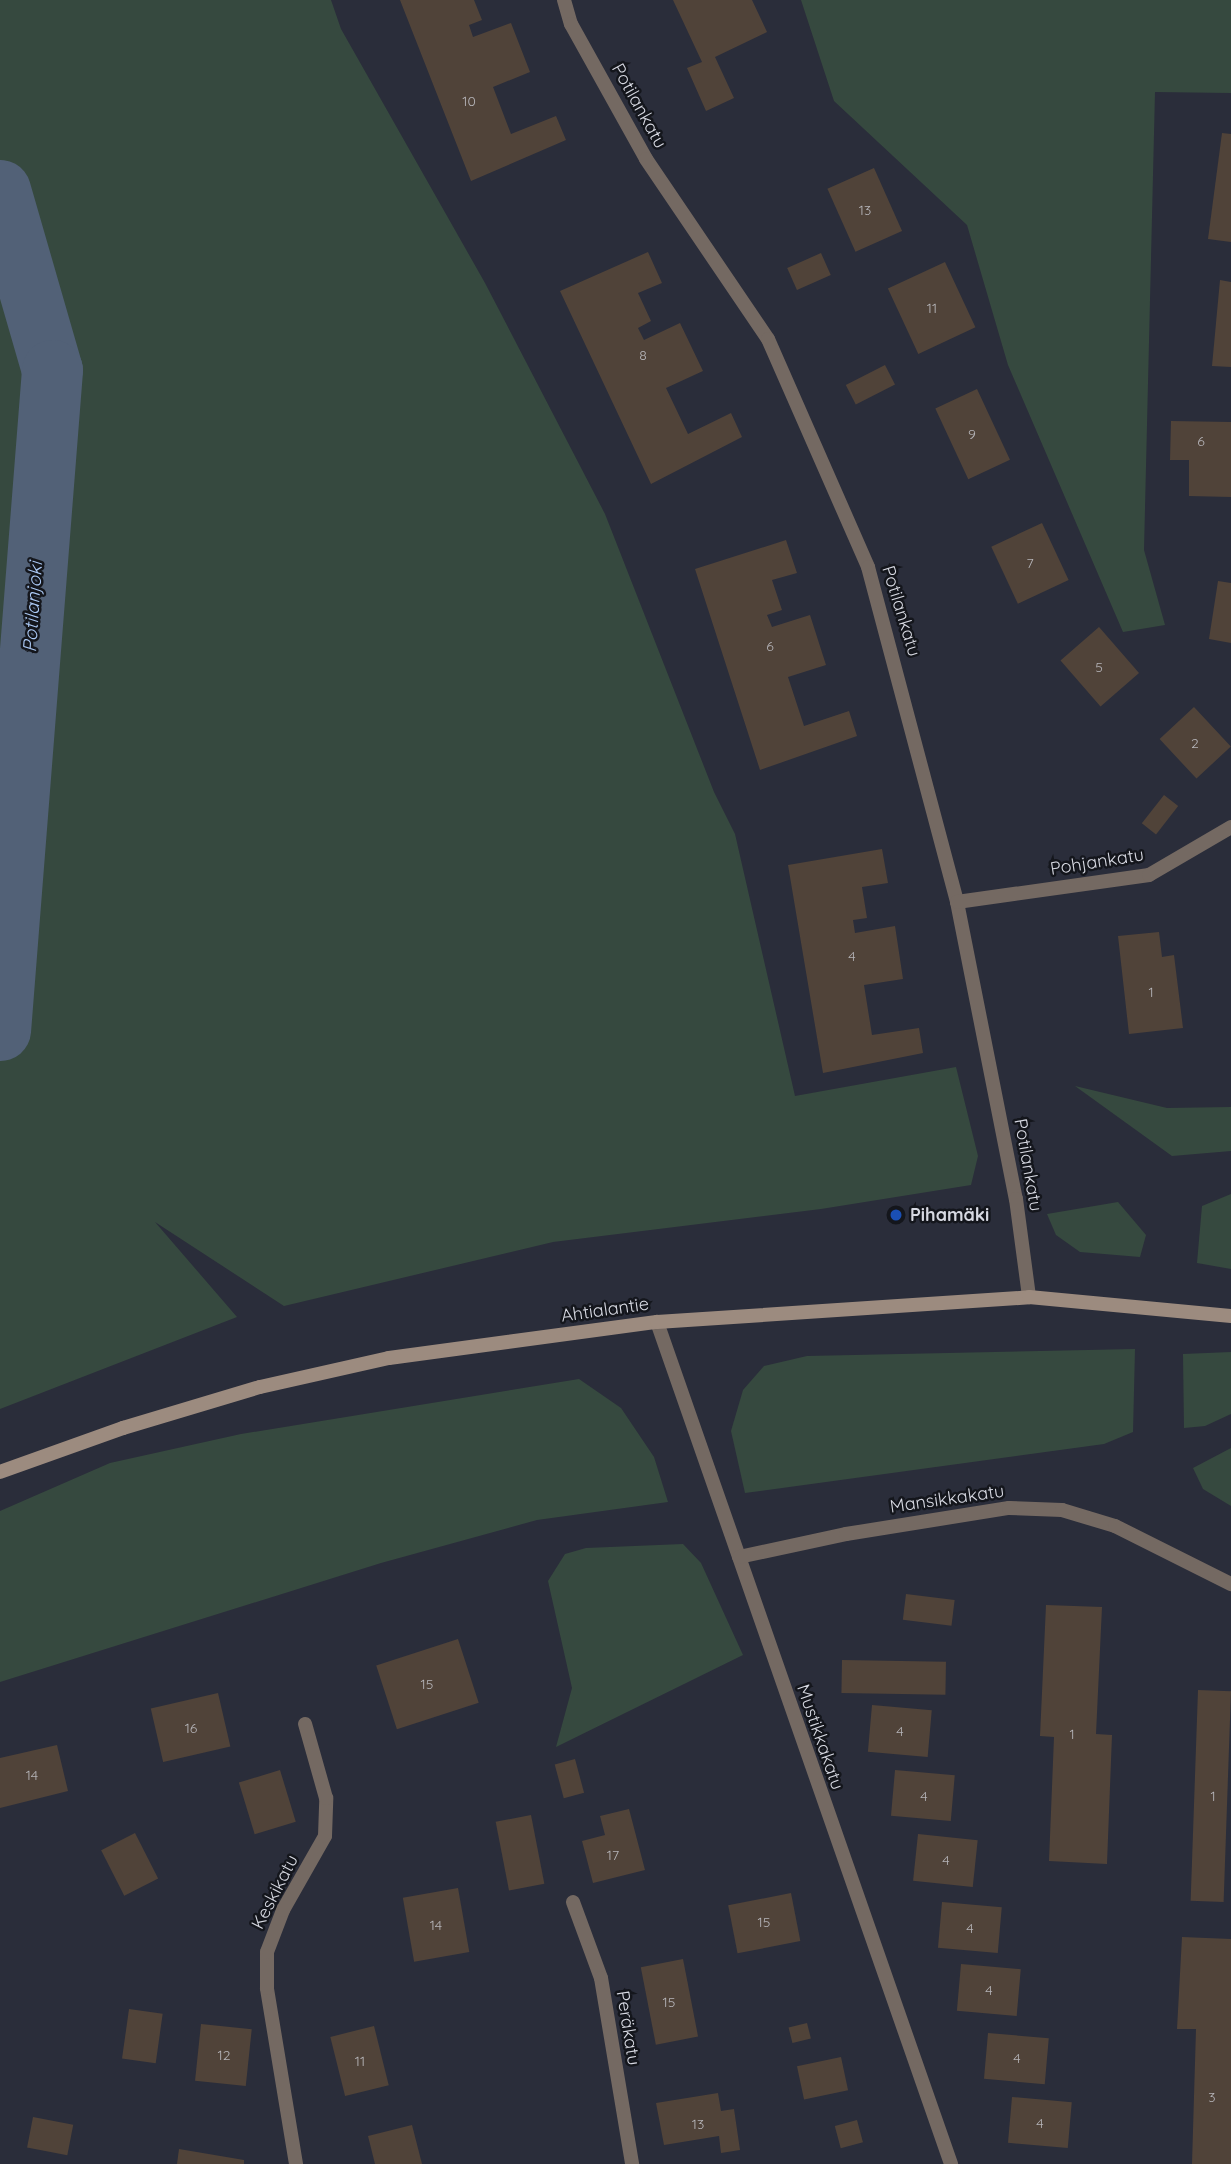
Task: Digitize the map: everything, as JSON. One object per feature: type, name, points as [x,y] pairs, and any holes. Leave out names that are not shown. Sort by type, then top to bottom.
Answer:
[{"type":"main road","name":"Ahtialantie","points":[[0,1472],[123,1428],[273,1384],[389,1358],[657,1322],[1030,1297],[1231,1317]]},
{"type":"street","name":"Potilankatu","points":[[564,0],[571,24],[646,159],[768,339],[868,567],[957,902],[1016,1199],[1030,1297]]},
{"type":"street","name":"Pohjankatu","points":[[957,902],[1149,875],[1231,827]]},
{"type":"street","name":"Mustikkakatu","points":[[657,1322],[951,2164]]},
{"type":"street","name":"Mansikkakatu","points":[[739,1557],[834,1536],[1009,1508],[1062,1510],[1115,1526],[1231,1584]]},
{"type":"street","name":"Keskikatu","points":[[296,2164],[268,1988],[267,1952],[283,1910],[325,1836],[326,1798],[305,1724]]},
{"type":"street","name":"Peräkatu","points":[[573,1902],[601,1978],[632,2164]]},
{"type":"green space","points":[[0,0],[331,0],[341,29],[485,283],[605,514],[714,792],[735,834],[795,1096],[956,1067],[978,1156],[971,1185],[821,1209],[553,1242],[284,1306],[155,1222],[237,1317],[0,1409]]},
{"type":"green space","points":[[801,0],[1231,0],[1231,93],[1155,92],[1144,550],[1165,625],[1123,632],[1008,365],[967,225],[834,101]]},
{"type":"green space","points":[[1075,1086],[1167,1108],[1231,1107],[1231,1151],[1172,1156]]},
{"type":"green space","points":[[1231,1194],[1231,1269],[1197,1263],[1202,1206]]},
{"type":"green space","points":[[1118,1202],[1146,1235],[1140,1257],[1080,1252],[1056,1235],[1047,1214]]},
{"type":"green space","points":[[1135,1349],[1133,1432],[1104,1444],[745,1493],[731,1431],[743,1390],[764,1366],[807,1356]]},
{"type":"green space","points":[[1231,1352],[1231,1414],[1205,1426],[1184,1428],[1183,1354]]},
{"type":"green space","points":[[579,1379],[621,1408],[654,1457],[668,1502],[537,1520],[381,1563],[0,1682],[0,1511],[110,1463],[241,1434]]},
{"type":"green space","points":[[1231,1448],[1231,1506],[1203,1489],[1193,1468]]},
{"type":"green space","points":[[683,1544],[701,1563],[743,1655],[556,1747],[572,1688],[548,1581],[565,1554],[586,1548]]},
{"type":"building","points":[[400,0],[474,0],[482,20],[469,25],[473,37],[511,23],[530,72],[493,87],[511,134],[556,116],[566,140],[471,181]]},
{"type":"building","points":[[673,0],[752,0],[767,32],[715,57],[734,98],[706,111],[687,68],[702,62]]},
{"type":"building","points":[[1222,133],[1231,134],[1231,242],[1208,239]]},
{"type":"building","points":[[874,168],[902,231],[855,252],[827,189]]},
{"type":"building","points":[[648,252],[662,283],[638,293],[651,321],[638,328],[644,340],[680,323],[703,371],[666,388],[688,434],[731,413],[742,437],[651,484],[560,291]]},
{"type":"building","points":[[821,253],[831,275],[797,290],[787,268]]},
{"type":"building","points":[[945,262],[975,327],[918,354],[888,289]]},
{"type":"building","points":[[1220,280],[1231,282],[1231,367],[1212,366]]},
{"type":"building","points":[[885,365],[895,385],[856,405],[846,385]]},
{"type":"building","points":[[977,389],[1010,460],[968,479],[935,408]]},
{"type":"building","points":[[1171,421],[1231,422],[1231,497],[1189,496],[1189,460],[1170,460]]},
{"type":"building","points":[[1042,523],[1069,580],[1018,604],[991,547]]},
{"type":"building","points":[[786,540],[797,573],[772,580],[782,610],[767,615],[772,627],[810,615],[826,665],[788,677],[804,726],[849,711],[857,736],[760,770],[695,569]]},
{"type":"building","points":[[1218,581],[1231,583],[1231,643],[1209,639]]},
{"type":"building","points":[[1099,627],[1139,673],[1101,706],[1061,660]]},
{"type":"building","points":[[1194,707],[1231,746],[1196,779],[1160,739]]},
{"type":"building","points":[[1164,795],[1178,806],[1156,834],[1142,823]]},
{"type":"building","points":[[882,849],[888,883],[862,887],[867,918],[853,920],[855,933],[895,926],[903,979],[864,985],[872,1035],[919,1028],[923,1053],[823,1073],[788,865]]},
{"type":"building","points":[[1159,932],[1162,957],[1174,955],[1183,1028],[1129,1034],[1118,936]]},
{"type":"building","points":[[906,1594],[955,1600],[951,1626],[903,1620]]},
{"type":"building","points":[[1046,1605],[1102,1607],[1096,1734],[1112,1735],[1107,1864],[1049,1861],[1054,1737],[1040,1736]]},
{"type":"building","points":[[458,1639],[479,1703],[397,1729],[376,1666]]},
{"type":"building","points":[[842,1660],[946,1662],[945,1695],[841,1693]]},
{"type":"building","points":[[1198,1690],[1231,1691],[1224,1902],[1191,1901]]},
{"type":"building","points":[[218,1693],[230,1747],[163,1762],[151,1709]]},
{"type":"building","points":[[872,1705],[932,1710],[928,1757],[868,1752]]},
{"type":"building","points":[[57,1745],[68,1791],[0,1808],[0,1758]]},
{"type":"building","points":[[575,1759],[584,1793],[564,1798],[555,1764]]},
{"type":"building","points":[[280,1770],[296,1822],[255,1834],[239,1783]]},
{"type":"building","points":[[895,1770],[955,1775],[951,1821],[891,1816]]},
{"type":"building","points":[[629,1809],[645,1870],[593,1883],[582,1841],[605,1835],[600,1816]]},
{"type":"building","points":[[531,1815],[544,1884],[509,1891],[496,1822]]},
{"type":"building","points":[[135,1833],[158,1878],[124,1896],[101,1850]]},
{"type":"building","points":[[918,1834],[978,1840],[973,1887],[913,1881]]},
{"type":"building","points":[[458,1888],[469,1952],[414,1962],[403,1898]]},
{"type":"building","points":[[791,1893],[800,1941],[738,1953],[728,1905]]},
{"type":"building","points":[[942,1902],[1002,1907],[998,1953],[938,1948]]},
{"type":"building","points":[[1182,1937],[1231,1939],[1231,2164],[1192,2164],[1196,2029],[1177,2029]]},
{"type":"building","points":[[683,1959],[698,2037],[656,2045],[641,1967]]},
{"type":"building","points":[[961,1964],[1021,1969],[1017,2016],[957,2011]]},
{"type":"building","points":[[129,2009],[163,2014],[156,2063],[122,2059]]},
{"type":"building","points":[[807,2023],[811,2039],[792,2043],[789,2028]]},
{"type":"building","points":[[201,2024],[252,2029],[246,2086],[195,2081]]},
{"type":"building","points":[[374,2026],[389,2085],[345,2096],[330,2037]]},
{"type":"building","points":[[988,2033],[1049,2038],[1045,2084],[984,2079]]},
{"type":"building","points":[[841,2057],[848,2090],[804,2100],[797,2066]]},
{"type":"building","points":[[718,2093],[721,2111],[734,2109],[740,2150],[721,2153],[719,2136],[664,2145],[656,2103]]},
{"type":"building","points":[[1012,2097],[1072,2102],[1068,2148],[1008,2143]]},
{"type":"building","points":[[33,2117],[73,2125],[67,2155],[27,2147]]},
{"type":"building","points":[[857,2120],[863,2142],[841,2148],[835,2126]]},
{"type":"building","points":[[412,2125],[422,2164],[375,2164],[368,2136]]},
{"type":"building","points":[[179,2149],[244,2160],[244,2164],[177,2164]]},
{"type":"waterway","name":"Potilanjoki","points":[[0,190],[52,370],[0,1030]]},
{"type":"place","name":"Pihamäki","points":[[896,1215]]}]
